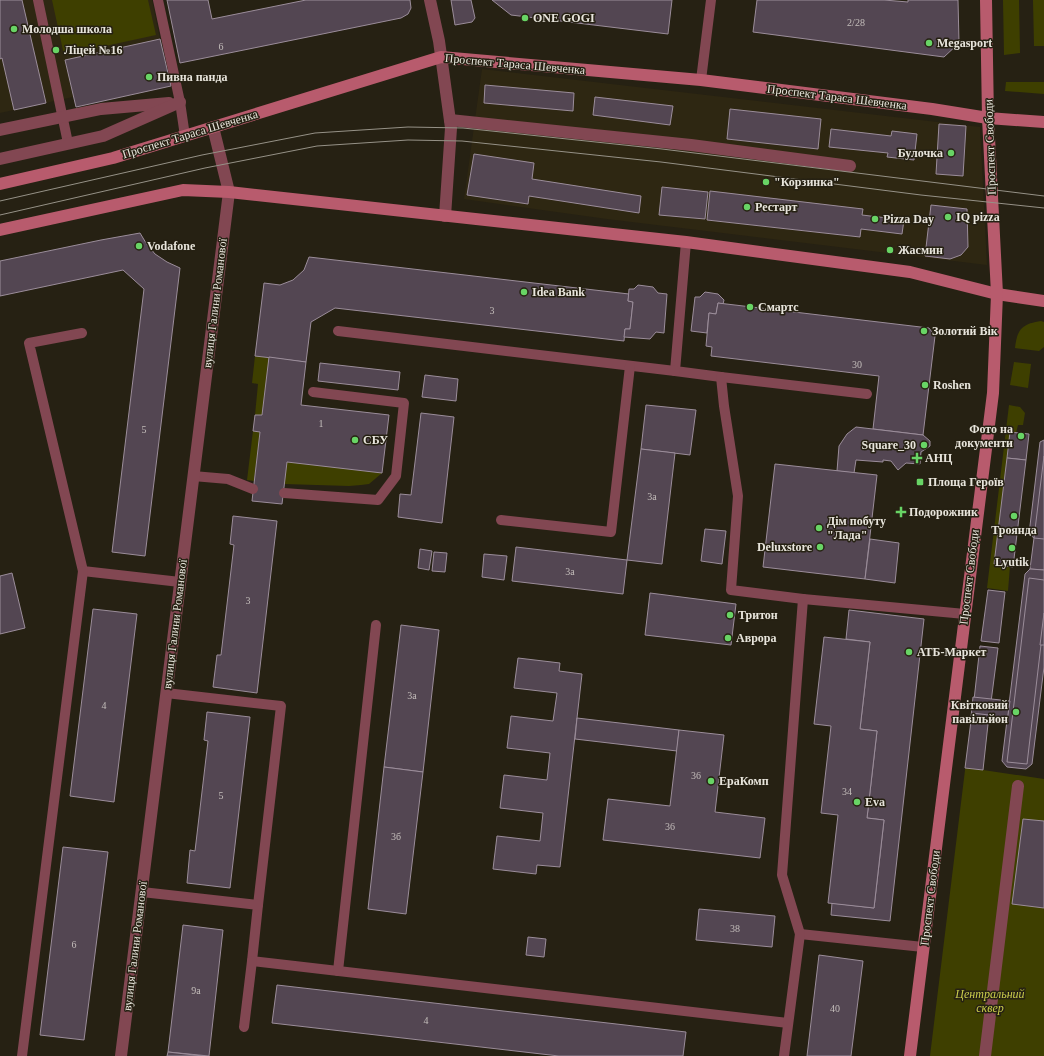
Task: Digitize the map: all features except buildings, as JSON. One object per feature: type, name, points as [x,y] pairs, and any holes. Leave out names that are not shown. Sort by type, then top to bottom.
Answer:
[{"type":"main road","name":"Проспект Свободи","points":[[910,1056],[993,393],[997,294],[988,118],[986,0]]},
{"type":"main road","name":"Проспект Тараса Шевченка","points":[[0,184],[113,158],[440,57],[701,80],[932,109],[988,118],[1044,122]]},
{"type":"main road","points":[[0,230],[183,190],[229,192],[686,242],[910,272],[997,294],[1044,300]]},
{"type":"street","points":[[430,0],[439,41],[451,128],[444,216]]},
{"type":"street","points":[[0,130],[101,109],[180,102]]},
{"type":"street","points":[[0,159],[103,136],[180,102]]},
{"type":"street","points":[[450,120],[691,145],[850,166]]},
{"type":"street","points":[[213,127],[229,192]]},
{"type":"street","name":"вулиця Галини Романової","points":[[121,1056],[229,192]]},
{"type":"street","points":[[985,1056],[1018,786]]},
{"type":"lane","points":[[38,0],[68,143]]},
{"type":"lane","points":[[158,0],[180,102],[185,136]]},
{"type":"lane","points":[[701,80],[711,0]]},
{"type":"lane","points":[[675,371],[686,242]]},
{"type":"lane","points":[[338,332],[867,394]]},
{"type":"lane","points":[[22,1056],[83,571],[30,343],[82,333]]},
{"type":"lane","points":[[501,520],[611,532],[630,366]]},
{"type":"lane","points":[[721,377],[738,496],[731,590],[803,599],[965,614]]},
{"type":"lane","points":[[284,493],[378,500],[396,476],[404,403],[313,392]]},
{"type":"lane","points":[[193,476],[228,479],[253,489]]},
{"type":"lane","points":[[83,571],[180,582]]},
{"type":"lane","points":[[784,1056],[800,934],[782,875],[803,599]]},
{"type":"lane","points":[[338,971],[376,625]]},
{"type":"lane","points":[[166,693],[281,706],[244,1027]]},
{"type":"lane","points":[[142,892],[258,905]]},
{"type":"lane","points":[[800,934],[923,948]]},
{"type":"lane","points":[[252,961],[788,1023]]},
{"type":"shaded area","name":"Ліцей №16","points":[[0,0],[152,0],[160,39],[65,60],[73,97],[0,113]]},
{"type":"shaded area","points":[[482,69],[980,127],[987,265],[607,219],[464,199]]},
{"type":"green space","points":[[52,0],[148,0],[156,35],[64,55]]},
{"type":"green space","points":[[1003,0],[1019,0],[1020,53],[1004,55]]},
{"type":"green space","points":[[1033,0],[1044,0],[1044,46],[1034,46]]},
{"type":"green space","points":[[1006,82],[1044,82],[1044,94],[1005,91]]},
{"type":"green space","points":[[1041,321],[1044,322],[1044,347],[1039,351],[1015,348],[1017,336],[1022,328],[1029,324]]},
{"type":"green space","points":[[255,356],[269,357],[262,415],[255,415],[258,384],[252,383]]},
{"type":"green space","points":[[1014,362],[1031,364],[1028,388],[1010,385]]},
{"type":"green space","points":[[1009,405],[1020,407],[1025,413],[1023,425],[1018,425],[1016,433],[1010,432],[994,564],[1010,566],[1008,591],[987,588]]},
{"type":"green space","points":[[253,431],[260,432],[254,481],[247,480]]},
{"type":"green space","points":[[287,462],[382,473],[369,484],[361,485],[284,484]]},
{"type":"green space","name":"Центральний сквер","points":[[972,713],[989,715],[983,770],[1044,779],[1044,1056],[930,1056]]},
{"type":"tram line","points":[[0,201],[202,155],[315,133],[408,127],[463,128],[662,149],[1044,196]]},
{"type":"tram line","points":[[0,215],[205,168],[317,146],[408,140],[462,141],[661,162],[921,195],[1044,208]]},
{"type":"place","name":"ONE GOGI","points":[[525,18]]},
{"type":"place","name":"Молодша школа","points":[[14,29]]},
{"type":"place","name":"Megasport","points":[[929,43]]},
{"type":"place","name":"Ліцей №16","points":[[56,50]]},
{"type":"place","name":"Пивна панда","points":[[149,77]]},
{"type":"place","name":"Булочка","points":[[951,153]]},
{"type":"place","name":"\"Корзинка\"","points":[[766,182]]},
{"type":"place","name":"Рестарт","points":[[747,207]]},
{"type":"place","name":"IQ pizza","points":[[948,217]]},
{"type":"place","name":"Pizza Day","points":[[875,219]]},
{"type":"place","name":"Vodafone","points":[[139,246]]},
{"type":"place","name":"Жасмин","points":[[890,250]]},
{"type":"place","name":"Idea Bank","points":[[524,292]]},
{"type":"place","name":"Смартс","points":[[750,307]]},
{"type":"place","name":"Золотий Вік","points":[[924,331]]},
{"type":"place","name":"Roshen","points":[[925,385]]},
{"type":"place","name":"Фото на документи","points":[[1021,436]]},
{"type":"place","name":"СБУ","points":[[355,440]]},
{"type":"place","name":"Square_30","points":[[924,445]]},
{"type":"place","name":"АНЦ","points":[[917,458]]},
{"type":"place","name":"Площа Героїв","points":[[920,482]]},
{"type":"place","name":"Подорожник","points":[[901,512]]},
{"type":"place","name":"Троянда","points":[[1014,516]]},
{"type":"place","name":"Дім побуту \"Лада\"","points":[[819,528]]},
{"type":"place","name":"Deluxstore","points":[[820,547]]},
{"type":"place","name":"Lyutik","points":[[1012,548]]},
{"type":"place","name":"Тритон","points":[[730,615]]},
{"type":"place","name":"Аврора","points":[[728,638]]},
{"type":"place","name":"АТБ-Маркет","points":[[909,652]]},
{"type":"place","name":"Квітковий павільйон","points":[[1016,712]]},
{"type":"place","name":"ЕраКомп","points":[[711,781]]},
{"type":"place","name":"Eva","points":[[857,802]]}]
